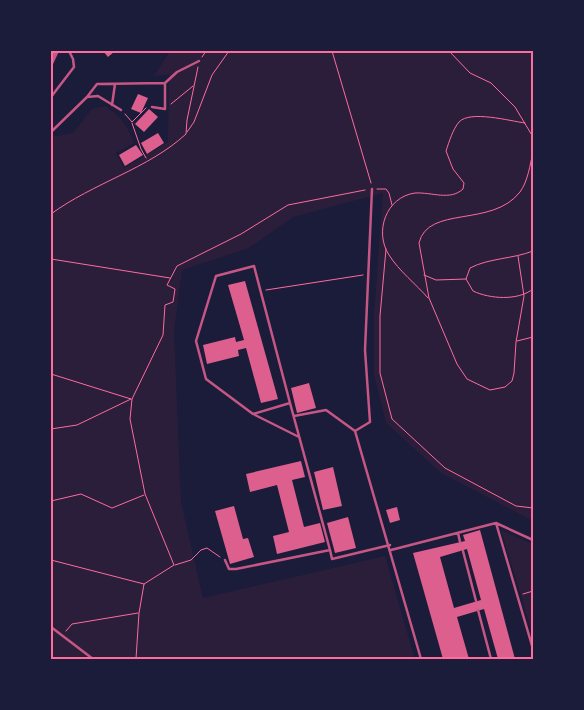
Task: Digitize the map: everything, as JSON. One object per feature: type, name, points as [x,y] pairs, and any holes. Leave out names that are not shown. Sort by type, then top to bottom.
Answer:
[{"type":"street","points":[[51,62],[56,51]]},
{"type":"lane","points":[[51,97],[74,67],[69,51]]},
{"type":"lane","points":[[51,132],[87,97],[97,84],[165,83],[177,72],[199,61]]},
{"type":"lane","points":[[152,107],[166,109],[165,83]]},
{"type":"lane","points":[[112,105],[115,84]]},
{"type":"lane","points":[[87,97],[98,96],[121,110]]},
{"type":"lane","points":[[355,431],[370,422],[365,350],[372,189]]},
{"type":"lane","points":[[300,437],[254,414],[206,379],[196,341],[216,276],[254,266],[260,291],[300,437],[332,559],[390,545]]},
{"type":"lane","points":[[254,414],[290,403]]},
{"type":"lane","points":[[294,416],[326,410],[355,431],[390,545],[421,659]]},
{"type":"lane","points":[[391,550],[496,523],[533,540]]},
{"type":"lane","points":[[496,523],[533,649]]},
{"type":"lane","points":[[458,533],[460,542]]},
{"type":"lane","points":[[225,560],[229,568],[236,570],[330,550]]},
{"type":"lane","points":[[462,551],[476,601]]},
{"type":"lane","points":[[478,610],[491,659]]},
{"type":"lane","points":[[51,627],[93,659]]},
{"type":"path","points":[[186,134],[199,61],[206,51]]},
{"type":"path","points":[[51,214],[147,160],[177,142],[186,134],[194,122],[212,75],[229,51]]},
{"type":"path","points":[[332,51],[372,189]]},
{"type":"path","points":[[449,51],[470,73],[491,84],[514,107],[533,137]]},
{"type":"path","points":[[166,109],[194,85]]},
{"type":"path","points":[[132,122],[148,107],[152,107]]},
{"type":"path","points":[[121,110],[132,122],[141,149],[147,160]]},
{"type":"path","points":[[525,123],[467,116],[460,121],[446,151],[453,169],[464,183],[463,189],[458,194],[448,195],[414,193],[402,197],[385,214],[386,249],[380,316],[380,373],[392,420],[445,468],[516,506],[533,508]]},
{"type":"path","points":[[518,256],[524,296],[512,381],[499,390],[490,390],[475,385],[462,373],[429,298],[419,243],[421,234],[434,223],[486,213],[505,205],[520,192],[525,183],[533,152]]},
{"type":"path","points":[[174,565],[145,494],[130,419],[132,399],[162,334],[165,305],[174,302],[175,289],[167,285],[177,266],[241,234],[288,205],[372,189],[386,189],[392,205]]},
{"type":"path","points":[[386,249],[390,257],[429,298]]},
{"type":"path","points":[[466,278],[470,268],[477,264],[533,251]]},
{"type":"path","points":[[51,259],[171,278]]},
{"type":"path","points":[[260,291],[368,274]]},
{"type":"path","points":[[424,274],[436,280],[466,278]]},
{"type":"path","points":[[466,278],[473,291],[481,295],[524,296],[533,289]]},
{"type":"path","points":[[516,342],[533,337]]},
{"type":"path","points":[[51,374],[132,399]]},
{"type":"path","points":[[51,429],[77,425],[132,399]]},
{"type":"path","points":[[51,501],[81,494],[112,508],[145,494]]},
{"type":"path","points":[[51,560],[144,584],[174,565],[191,560],[201,550],[207,548],[225,560]]},
{"type":"path","points":[[136,659],[139,613],[144,584]]},
{"type":"path","points":[[517,595],[533,591]]},
{"type":"path","points":[[62,635],[72,624],[139,613]]},
{"type":"shaded area","points":[[170,51],[533,51],[533,521],[441,473],[386,423],[374,374],[374,315],[383,193],[293,217],[249,248],[182,270],[174,331],[181,502],[203,598],[385,556],[415,659],[54,659],[51,657],[51,137],[73,133],[92,109],[105,106],[123,122],[134,143],[116,153],[124,168],[168,142],[169,74],[154,76]]},
{"type":"shaded area","points":[[501,530],[533,544],[533,636]]},
{"type":"building","points":[[103,51],[115,51],[108,57]]},
{"type":"building","points":[[138,94],[148,98],[141,113],[131,109]]},
{"type":"building","points":[[149,109],[158,117],[144,132],[135,124]]},
{"type":"building","points":[[158,133],[164,143],[147,154],[141,143]]},
{"type":"building","points":[[136,145],[143,155],[125,166],[119,155]]},
{"type":"building","points":[[245,281],[278,399],[261,403],[246,348],[238,350],[239,356],[207,364],[203,345],[235,337],[236,342],[244,340],[228,285]]},
{"type":"building","points":[[309,383],[316,408],[297,413],[291,388]]},
{"type":"building","points":[[301,461],[305,477],[292,480],[304,527],[320,523],[325,542],[277,554],[273,536],[289,532],[277,485],[250,492],[246,474]]},
{"type":"building","points":[[333,467],[342,506],[323,510],[314,472]]},
{"type":"building","points":[[234,506],[243,539],[248,538],[254,557],[230,564],[215,511]]},
{"type":"building","points":[[397,507],[400,520],[390,523],[386,510]]},
{"type":"building","points":[[348,517],[356,548],[335,553],[327,523]]},
{"type":"building","points":[[480,530],[515,659],[498,659],[484,609],[457,617],[469,659],[443,659],[413,553],[465,541],[463,535]],"holes":[[[467,549],[481,600],[454,608],[440,557]]]}]
